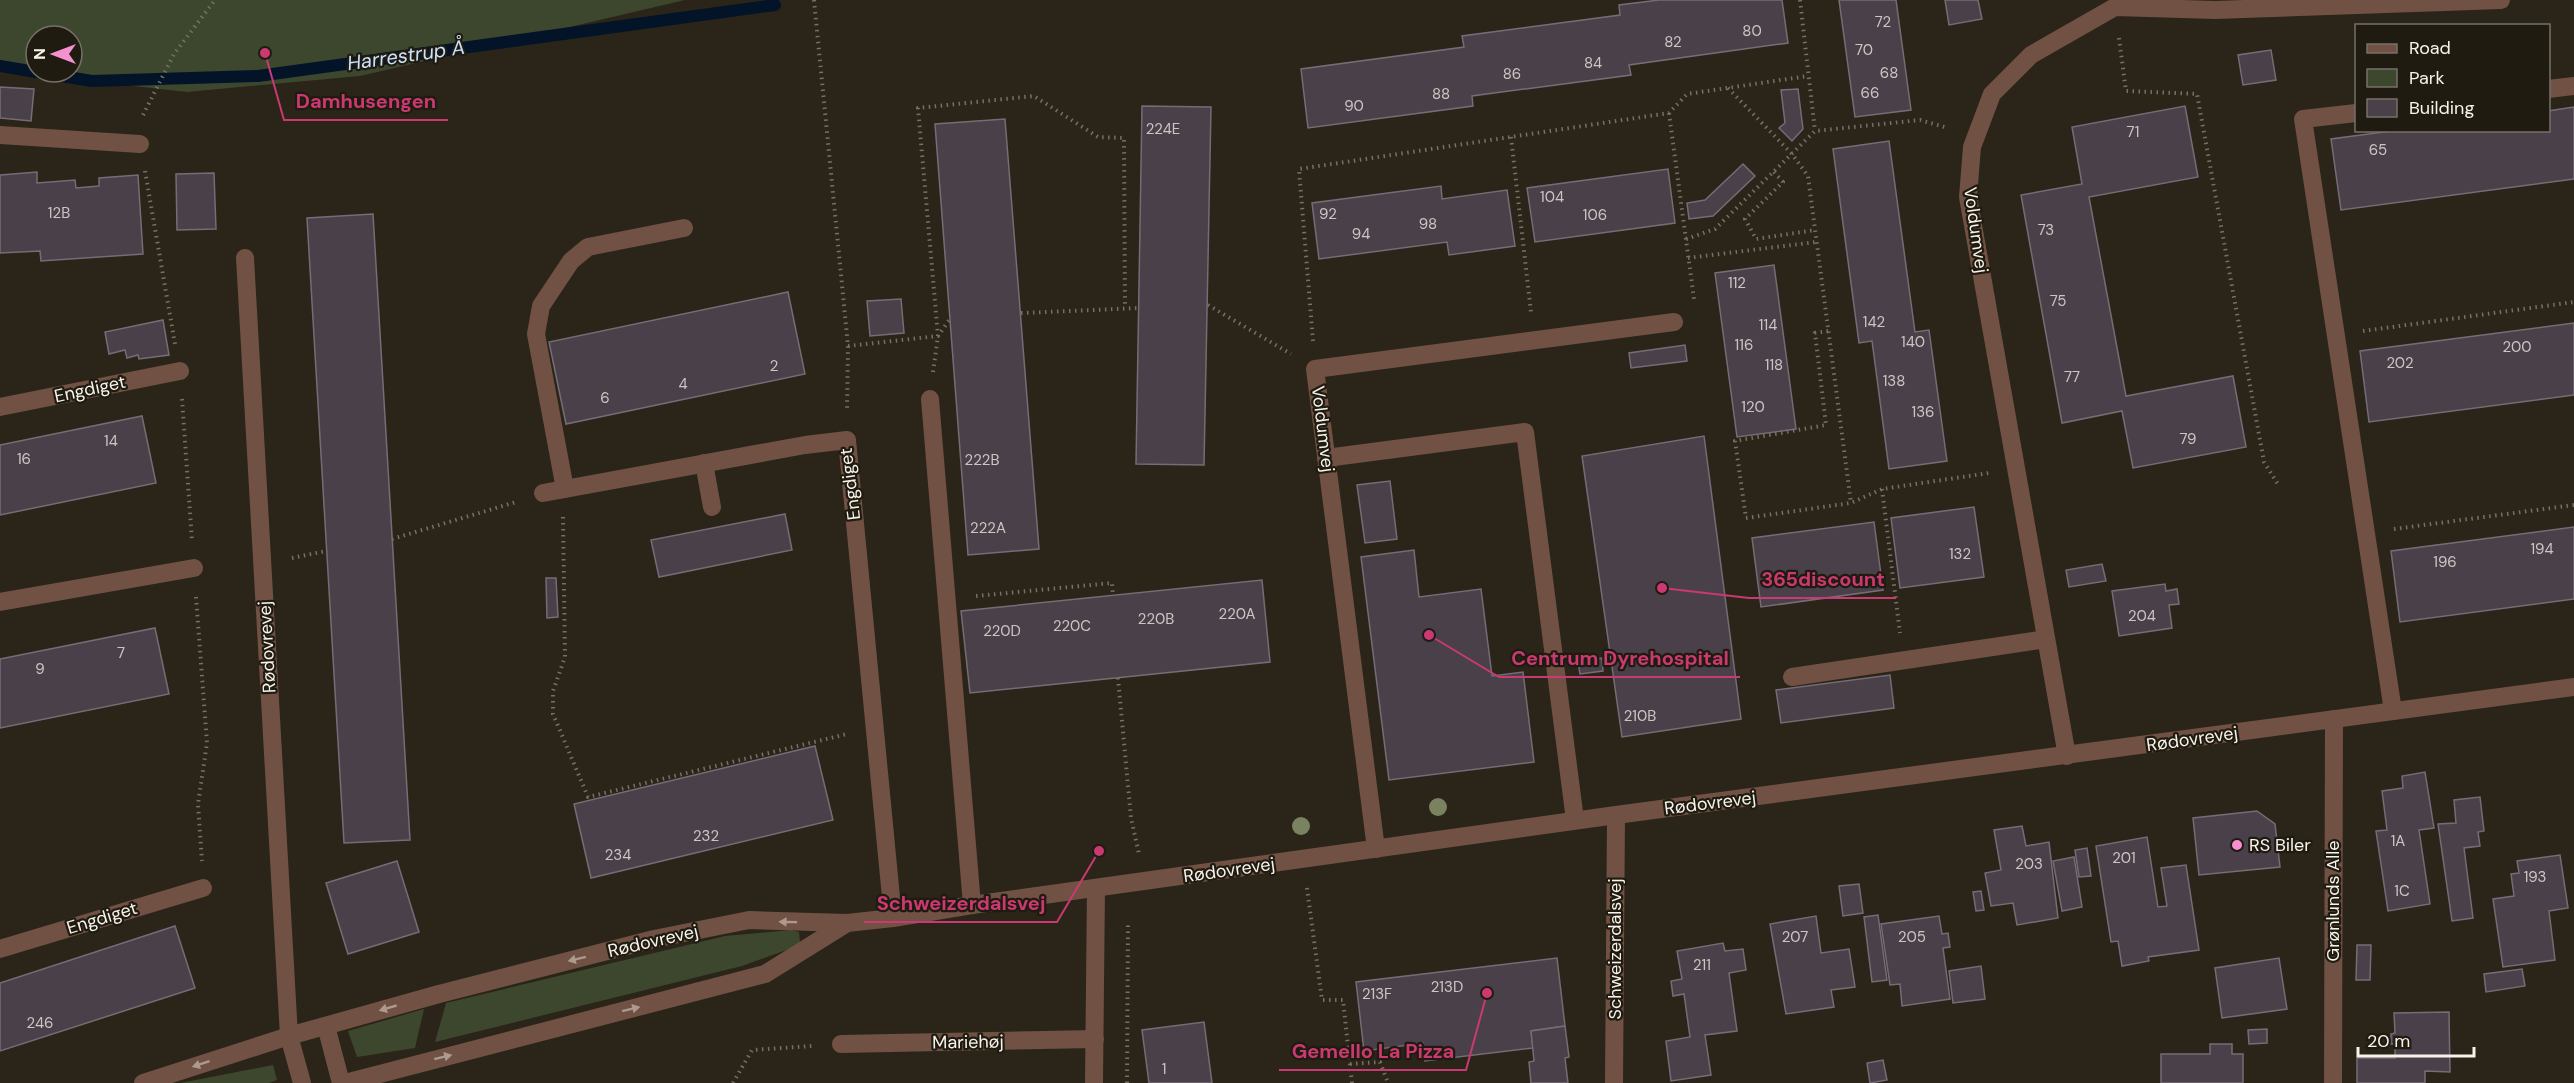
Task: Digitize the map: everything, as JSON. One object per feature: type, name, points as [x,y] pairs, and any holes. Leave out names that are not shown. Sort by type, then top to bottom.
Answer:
[{"type":"street","points":[[2115,7],[2215,10],[2501,0]]},
{"type":"street","name":"Voldumvej","points":[[2067,756],[1968,197],[1972,147],[1992,94],[2031,55],[2115,7]]},
{"type":"street","points":[[2550,90],[2574,86]]},
{"type":"street","points":[[2355,112],[2303,119],[2393,711]]},
{"type":"street","points":[[0,135],[140,144]]},
{"type":"street","points":[[565,489],[536,334],[541,306],[571,261],[588,247],[684,228]]},
{"type":"street","name":"Rødovrevej","points":[[245,258],[289,1036],[302,1083]]},
{"type":"street","name":"Voldumvej","points":[[1376,849],[1315,369],[1674,322]]},
{"type":"street","name":"Engdiget","points":[[0,407],[180,371]]},
{"type":"street","points":[[930,399],[972,905]]},
{"type":"street","points":[[1326,458],[1525,432],[1575,820]]},
{"type":"street","name":"Engdiget","points":[[543,494],[805,444],[847,440],[893,918]]},
{"type":"street","points":[[704,463],[712,507]]},
{"type":"street","points":[[0,602],[194,568]]},
{"type":"street","points":[[1792,677],[2046,639]]},
{"type":"street","name":"Rødovrevej","points":[[143,1083],[289,1036],[439,994],[642,942],[749,920],[847,923],[893,918],[1575,820],[2574,687]]},
{"type":"street","name":"Grønlunds Alle","points":[[2333,1083],[2334,719]]},
{"type":"street","name":"Schweizerdalsvej","points":[[1614,1083],[1616,815]]},
{"type":"street","name":"Engdiget","points":[[0,949],[203,888]]},
{"type":"street","points":[[1094,1083],[1096,888]]},
{"type":"street","name":"Rødovrevej","points":[[343,1083],[765,974],[847,923]]},
{"type":"street","points":[[326,1026],[343,1083]]},
{"type":"street","name":"Mariehøj","points":[[841,1044],[1095,1040]]},
{"type":"path","points":[[203,888],[198,804],[207,743],[180,371],[138,126],[174,54],[215,0]]},
{"type":"path","points":[[814,0],[848,346],[847,440]]},
{"type":"path","points":[[1800,0],[1815,131]]},
{"type":"path","points":[[2115,7],[2126,91],[2197,94],[2264,462],[2279,486]]},
{"type":"path","points":[[1315,369],[1299,169],[1670,113],[1687,94],[1808,76]]},
{"type":"path","points":[[1728,88],[1792,154],[1808,176],[1851,502]]},
{"type":"path","points":[[938,336],[918,108],[1034,96],[1098,137],[1124,138],[1125,308]]},
{"type":"path","points":[[1670,113],[1697,322],[1674,322]]},
{"type":"path","points":[[1686,239],[1715,229],[1815,131],[1920,120],[1976,137]]},
{"type":"path","points":[[1511,137],[1534,340]]},
{"type":"path","points":[[1773,172],[1783,182],[1745,219],[1756,239],[1815,230]]},
{"type":"path","points":[[1688,258],[1816,242]]},
{"type":"path","points":[[2336,334],[2574,302]]},
{"type":"path","points":[[1208,305],[1237,320],[1315,369]]},
{"type":"path","points":[[1021,313],[1139,308]]},
{"type":"path","points":[[848,346],[938,336],[950,319]]},
{"type":"path","points":[[1828,331],[1815,333],[1826,425],[1735,441],[1746,518],[1851,502],[1882,489],[2016,469]]},
{"type":"path","points":[[565,489],[565,657],[553,691],[553,714],[588,797],[874,728]]},
{"type":"path","points":[[1882,489],[1904,660]]},
{"type":"path","points":[[392,539],[543,494]]},
{"type":"path","points":[[2366,533],[2574,505]]},
{"type":"path","points":[[946,599],[1112,583],[1113,596]]},
{"type":"path","points":[[1118,678],[1131,818]]},
{"type":"path","points":[[1303,859],[1322,1000],[1343,1000],[1352,1083]]},
{"type":"path","points":[[1127,1083],[1128,884]]},
{"type":"path","points":[[733,1083],[752,1050],[841,1044]]},
{"type":"path","points":[[1350,1064],[1380,1062],[1388,1083]]},
{"type":"green space","points":[[0,0],[685,0],[360,76],[187,92],[84,80],[84,24],[24,24],[24,74],[0,71]]},
{"type":"green space","points":[[791,930],[799,932],[800,942],[795,947],[742,966],[435,1042],[446,1003],[725,936]]},
{"type":"green space","points":[[424,1009],[415,1048],[357,1057],[348,1031]]},
{"type":"green space","points":[[273,1065],[277,1080],[269,1083],[180,1083]]},
{"type":"building","points":[[1659,0],[1782,0],[1788,43],[1629,65],[1631,75],[1472,96],[1473,106],[1308,128],[1301,69],[1464,47],[1462,36],[1620,15],[1619,5]]},
{"type":"building","points":[[1839,0],[1896,0],[1911,110],[1855,117]]},
{"type":"building","points":[[1945,0],[1978,0],[1982,19],[1949,25]]},
{"type":"building","points":[[2271,50],[2276,80],[2243,85],[2238,55]]},
{"type":"building","points":[[0,87],[34,89],[31,121],[0,118]]},
{"type":"building","points":[[1798,89],[1803,129],[1792,141],[1779,128],[1785,123],[1781,90]]},
{"type":"building","points":[[1142,106],[1211,107],[1204,465],[1136,464]]},
{"type":"building","points":[[2185,106],[2198,177],[2089,197],[2126,396],[2233,376],[2246,447],[2133,468],[2122,411],[2062,423],[2021,195],[2082,184],[2072,127]]},
{"type":"building","points":[[2574,107],[2574,179],[2341,210],[2331,139],[2384,132],[2550,132],[2550,111]]},
{"type":"building","points":[[1005,119],[1039,549],[968,555],[935,124]]},
{"type":"building","points":[[1889,141],[1915,332],[1929,330],[1947,461],[1889,469],[1872,341],[1859,343],[1833,149]]},
{"type":"building","points":[[1743,164],[1755,176],[1713,216],[1689,219],[1687,203],[1705,200]]},
{"type":"building","points":[[1668,169],[1675,223],[1535,242],[1527,188]]},
{"type":"building","points":[[37,172],[37,183],[75,180],[76,188],[99,186],[99,178],[138,175],[143,254],[41,261],[40,251],[0,253],[0,175]]},
{"type":"building","points":[[214,173],[216,229],[177,230],[176,174]]},
{"type":"building","points":[[1441,186],[1442,199],[1507,190],[1515,246],[1449,255],[1447,242],[1319,259],[1312,203]]},
{"type":"building","points":[[373,214],[410,840],[344,843],[307,218]]},
{"type":"building","points":[[1774,265],[1796,429],[1737,437],[1715,273]]},
{"type":"building","points":[[788,292],[805,374],[566,424],[549,342]]},
{"type":"building","points":[[901,299],[904,333],[870,336],[867,301]]},
{"type":"building","points":[[163,320],[169,355],[139,359],[138,355],[127,358],[125,350],[109,354],[105,332]]},
{"type":"building","points":[[2574,323],[2574,395],[2369,422],[2360,351]]},
{"type":"building","points":[[1685,345],[1687,361],[1631,368],[1629,353]]},
{"type":"building","points":[[142,416],[156,483],[0,515],[0,445]]},
{"type":"building","points":[[1704,436],[1741,719],[1622,737],[1582,456]]},
{"type":"building","points":[[1390,481],[1397,539],[1365,543],[1357,485]]},
{"type":"building","points":[[1974,507],[1984,577],[1900,588],[1891,518]]},
{"type":"building","points":[[785,514],[792,550],[659,577],[651,540]]},
{"type":"building","points":[[1874,522],[1883,590],[1761,607],[1752,538]]},
{"type":"building","points":[[2574,527],[2574,599],[2400,622],[2391,551]]},
{"type":"building","points":[[1414,550],[1419,597],[1481,589],[1492,676],[1523,672],[1534,762],[1389,780],[1361,557]]},
{"type":"building","points":[[2102,564],[2106,581],[2069,587],[2066,570]]},
{"type":"building","points":[[546,578],[556,578],[558,617],[547,618]]},
{"type":"building","points":[[1262,580],[1270,662],[970,693],[961,611]]},
{"type":"building","points":[[2165,584],[2166,591],[2177,589],[2179,604],[2169,605],[2172,628],[2119,636],[2112,591]]},
{"type":"building","points":[[155,628],[169,694],[0,728],[0,659]]},
{"type":"building","points":[[1602,658],[1603,671],[1580,674],[1578,662]]},
{"type":"building","points":[[1890,675],[1894,708],[1781,723],[1776,690]]},
{"type":"building","points":[[815,746],[833,820],[591,878],[574,804]]},
{"type":"building","points":[[2425,772],[2434,828],[2419,830],[2430,904],[2388,911],[2376,831],[2387,830],[2382,791],[2403,788],[2402,776]]},
{"type":"building","points":[[2480,797],[2484,831],[2478,832],[2480,846],[2464,848],[2473,918],[2452,921],[2438,824],[2456,823],[2454,800]]},
{"type":"building","name":"RS Biler","points":[[2257,811],[2275,824],[2280,867],[2199,875],[2193,818]]},
{"type":"building","points":[[2022,826],[2026,846],[2049,842],[2058,918],[2017,925],[2013,903],[1991,906],[1985,873],[2001,870],[1994,830]]},
{"type":"building","points":[[2147,837],[2158,907],[2167,906],[2161,868],[2186,865],[2199,950],[2148,957],[2149,961],[2122,966],[2118,941],[2111,942],[2096,846]]},
{"type":"building","points":[[2087,848],[2091,876],[2079,877],[2075,850]]},
{"type":"building","points":[[2560,855],[2568,908],[2549,911],[2555,960],[2503,967],[2493,899],[2514,896],[2511,874],[2519,873],[2517,861]]},
{"type":"building","points":[[2074,857],[2082,907],[2062,911],[2053,861]]},
{"type":"building","points":[[397,861],[419,932],[348,954],[326,883]]},
{"type":"building","points":[[1859,884],[1863,913],[1843,916],[1839,886]]},
{"type":"building","points":[[1981,891],[1984,910],[1976,911],[1973,892]]},
{"type":"building","points":[[1878,915],[1887,980],[1872,982],[1864,917]]},
{"type":"building","points":[[1816,916],[1821,953],[1849,949],[1855,987],[1831,990],[1834,1007],[1786,1014],[1770,924]]},
{"type":"building","points":[[1939,916],[1942,934],[1948,933],[1950,947],[1943,948],[1950,999],[1902,1006],[1900,984],[1890,985],[1881,924]]},
{"type":"building","points":[[175,926],[195,988],[0,1051],[0,983]]},
{"type":"building","points":[[1723,943],[1725,951],[1743,949],[1746,970],[1729,973],[1737,1031],[1705,1035],[1711,1075],[1671,1081],[1666,1041],[1690,1037],[1684,994],[1673,996],[1671,981],[1682,979],[1677,951]]},
{"type":"building","points":[[2357,945],[2371,945],[2370,980],[2356,980]]},
{"type":"building","points":[[1557,958],[1565,1026],[1531,1031],[1533,1048],[1425,1061],[1423,1043],[1364,1051],[1356,982]]},
{"type":"building","points":[[2279,958],[2287,1009],[2222,1018],[2215,968]]},
{"type":"building","points":[[1981,966],[1985,999],[1953,1003],[1949,971]]},
{"type":"building","points":[[2522,969],[2525,986],[2486,992],[2484,974]]},
{"type":"building","points":[[2449,1012],[2450,1072],[2425,1071],[2425,1083],[2357,1083],[2357,1058],[2395,1058],[2395,1044],[2391,1044],[2391,1034],[2395,1033],[2394,1013]]},
{"type":"building","points":[[1204,1022],[1212,1083],[1149,1083],[1142,1030]]},
{"type":"building","points":[[1565,1026],[1569,1057],[1565,1058],[1568,1083],[1531,1083],[1529,1062],[1534,1061],[1531,1031]]},
{"type":"building","points":[[2267,1029],[2267,1043],[2249,1044],[2248,1030]]},
{"type":"building","points":[[2210,1044],[2232,1044],[2232,1054],[2243,1054],[2243,1083],[2161,1083],[2161,1054],[2210,1054]]},
{"type":"building","points":[[1883,1060],[1887,1080],[1870,1083],[1867,1063]]},
{"type":"waterway","name":"Harrestrup Å","points":[[84,80],[258,76],[775,5]]},
{"type":"waterway","name":"Harrestrup Å","points":[[0,66],[24,70]]},
{"type":"place","name":"Damhusengen","points":[[265,53]]},
{"type":"place","name":"365discount","points":[[1662,588]]},
{"type":"place","name":"Centrum Dyrehospital","points":[[1429,635]]},
{"type":"place","name":"RS Biler","points":[[2237,845]]},
{"type":"place","name":"Schweizerdalsvej","points":[[1099,851]]},
{"type":"place","name":"Gemello La Pizza","points":[[1487,993]]}]
